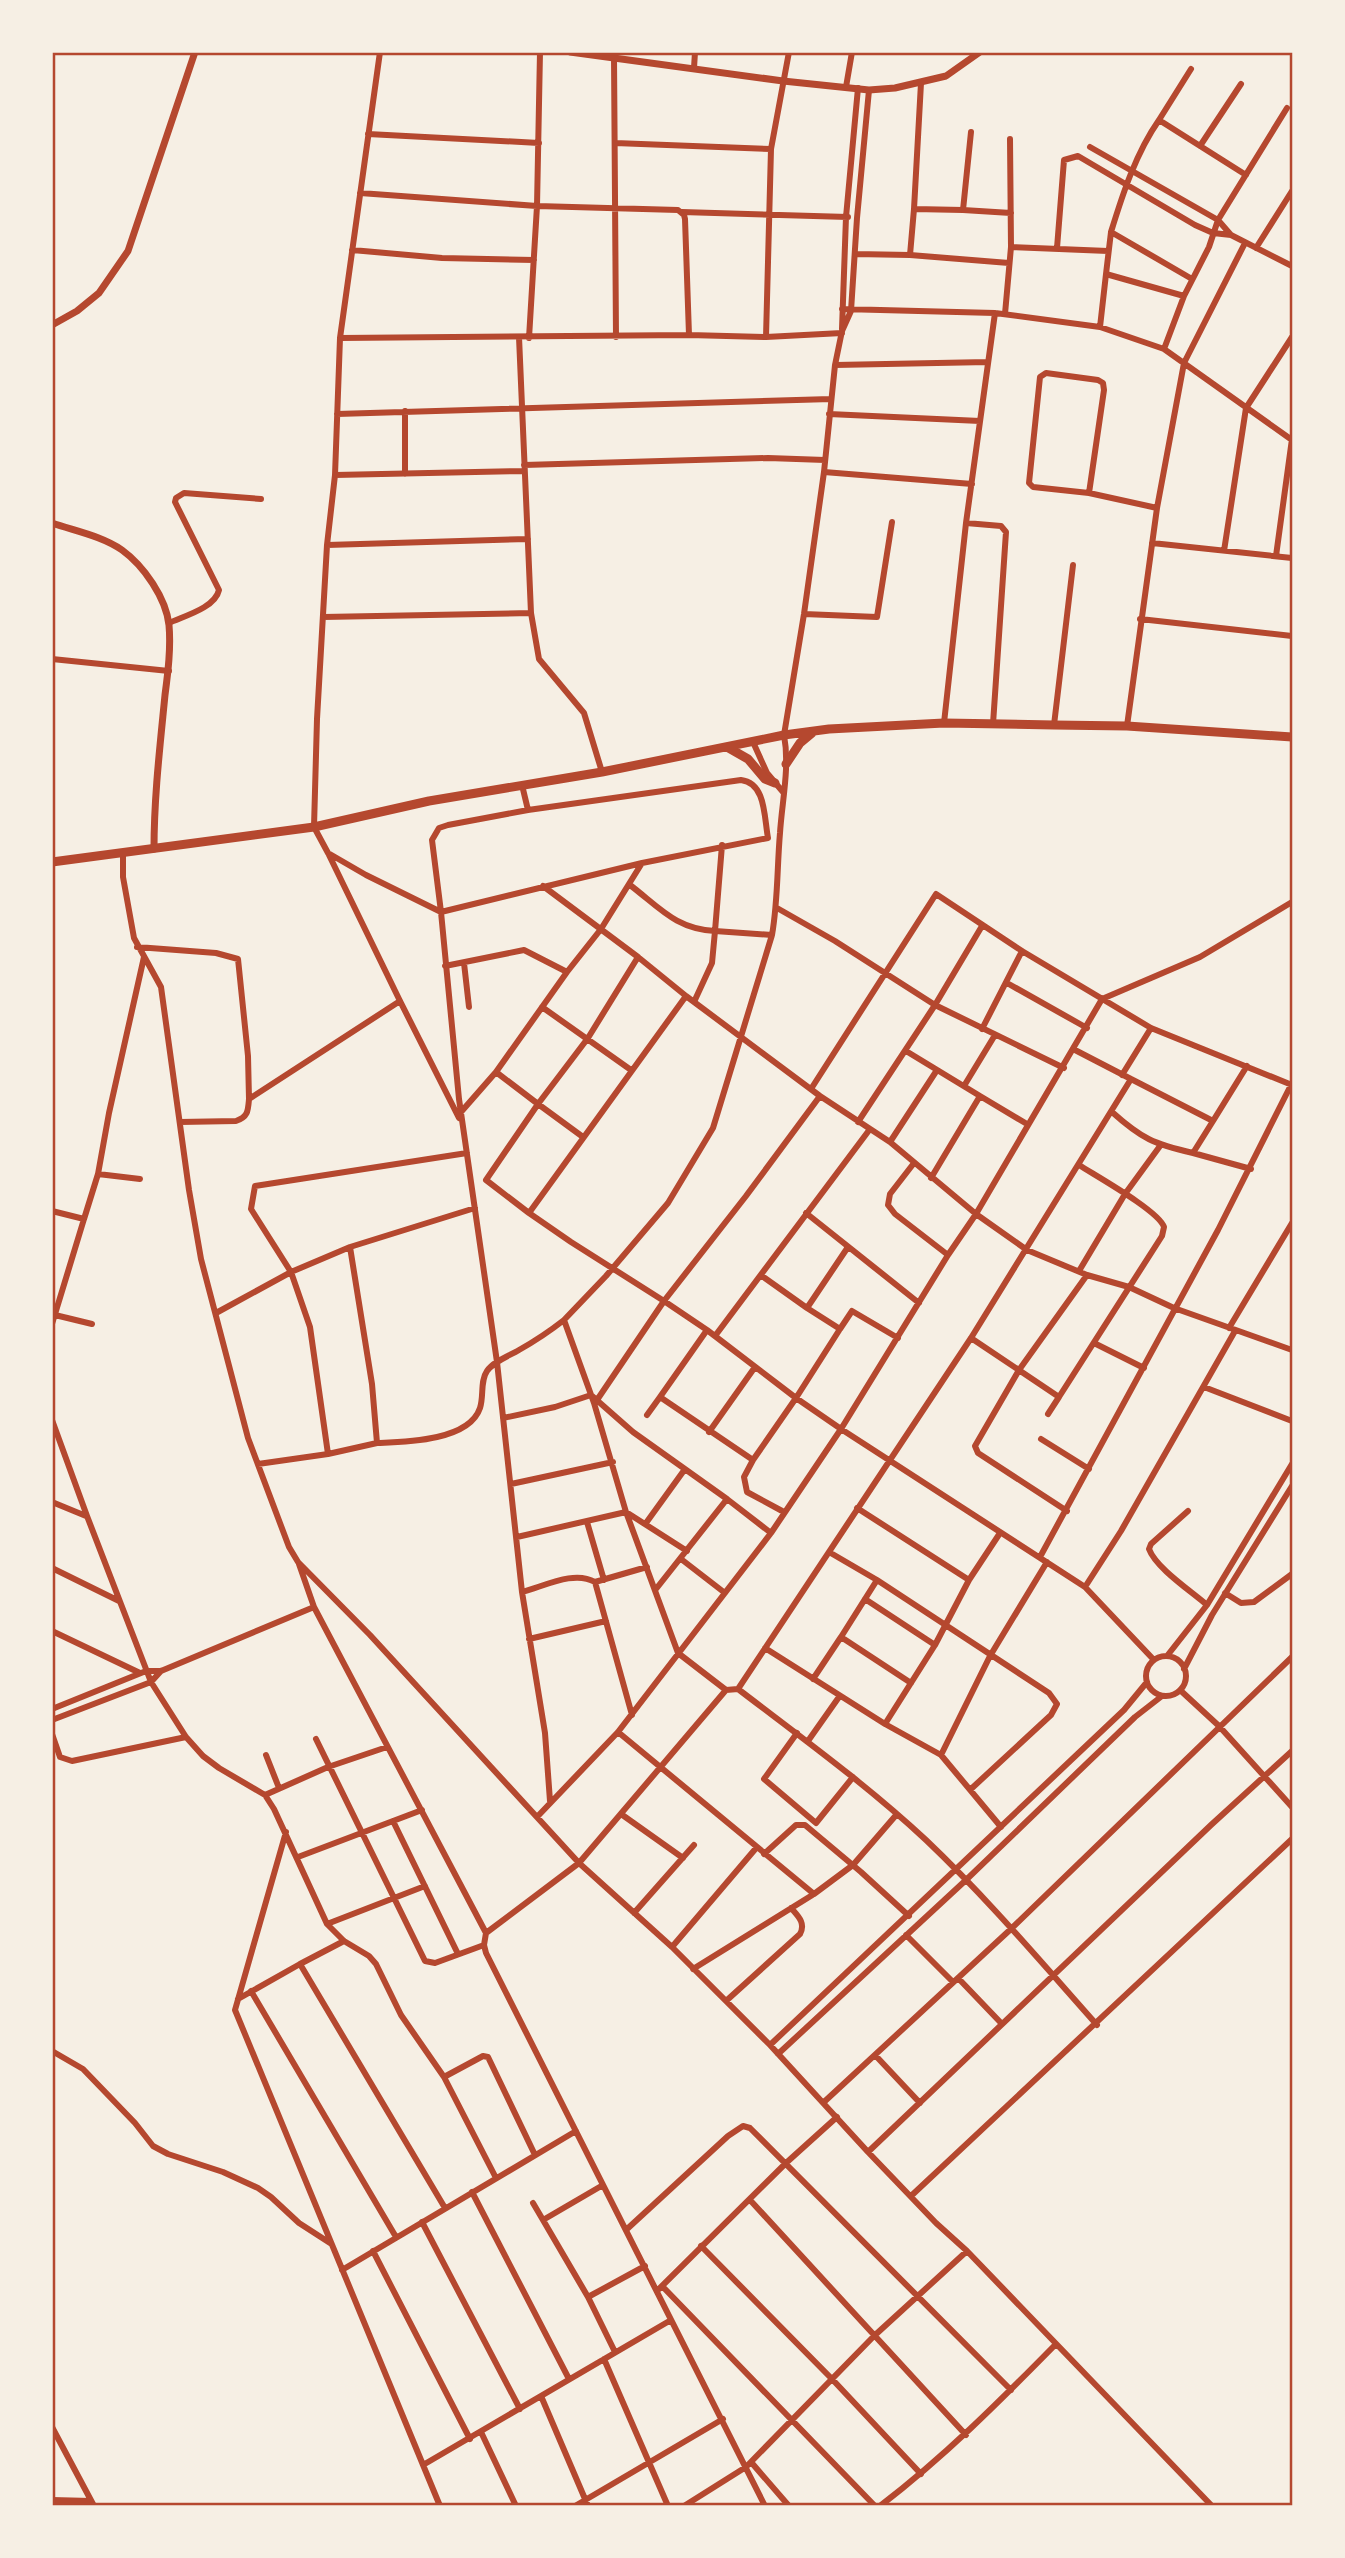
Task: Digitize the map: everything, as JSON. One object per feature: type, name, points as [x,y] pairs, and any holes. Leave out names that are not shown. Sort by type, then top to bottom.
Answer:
[{"type":"main road","points":[[52,862],[314,827],[429,801],[602,772],[784,735],[870,725],[944,723],[1128,726],[1293,737]]},
{"type":"main road","points":[[786,764],[800,743],[815,732]]},
{"type":"main road","points":[[727,747],[748,759],[765,779],[775,783]]},
{"type":"street","points":[[52,325],[77,311],[99,293],[128,251],[195,52]]},
{"type":"street","points":[[380,52],[340,338],[335,475],[327,545],[317,719],[314,827],[463,1126]]},
{"type":"street","points":[[528,338],[537,206],[540,52]]},
{"type":"street","points":[[694,68],[695,52]]},
{"type":"street","points":[[766,337],[771,149],[789,52]]},
{"type":"street","points":[[846,87],[852,52]]},
{"type":"street","points":[[571,53],[632,56],[783,81],[869,90],[921,83],[946,76],[980,52]]},
{"type":"street","points":[[614,57],[616,337]]},
{"type":"street","points":[[1100,327],[1111,232],[1126,184],[1159,120],[1191,69]]},
{"type":"street","points":[[910,255],[921,83]]},
{"type":"street","points":[[1200,146],[1241,84]]},
{"type":"street","points":[[842,332],[846,217],[858,89]]},
{"type":"street","points":[[258,1464],[328,1454],[377,1443],[430,1439],[457,1430],[473,1420],[480,1408],[483,1380],[487,1370],[545,1335],[564,1320],[613,1268],[668,1203],[713,1128],[772,936],[777,908],[779,838],[786,764],[784,735],[824,472],[835,365],[842,332],[851,311],[869,90]]},
{"type":"street","points":[[1164,349],[1184,296],[1209,247],[1218,220],[1287,108]]},
{"type":"street","points":[[1159,120],[1246,175]]},
{"type":"street","points":[[963,209],[971,132]]},
{"type":"street","points":[[368,134],[539,143]]},
{"type":"street","points":[[1004,314],[1011,247],[1010,139]]},
{"type":"street","points":[[615,143],[771,149]]},
{"type":"street","points":[[1090,147],[1218,220],[1231,235],[1293,266]]},
{"type":"street","points":[[1057,248],[1064,160],[1078,156],[1213,233],[1231,235]]},
{"type":"street","points":[[1256,248],[1293,191]]},
{"type":"street","points":[[360,193],[537,206],[857,218]]},
{"type":"street","points":[[914,209],[1011,213]]},
{"type":"street","points":[[682,212],[685,219],[689,335]]},
{"type":"street","points":[[1111,232],[1192,279]]},
{"type":"street","points":[[1128,726],[1140,619],[1157,508],[1184,363],[1245,243]]},
{"type":"street","points":[[1011,247],[1108,251]]},
{"type":"street","points":[[352,250],[442,258],[534,260]]},
{"type":"street","points":[[855,254],[910,255],[1009,263]]},
{"type":"street","points":[[1106,274],[1184,296]]},
{"type":"street","points":[[842,309],[1004,314],[1100,327],[1164,349],[1292,440],[1276,556]]},
{"type":"street","points":[[944,723],[966,523],[995,313]]},
{"type":"street","points":[[340,338],[689,335],[766,337],[842,332]]},
{"type":"street","points":[[519,337],[531,613],[539,659],[584,713],[602,772]]},
{"type":"street","points":[[1224,551],[1246,408],[1289,351],[1293,337]]},
{"type":"street","points":[[835,365],[988,362]]},
{"type":"street","points":[[1089,494],[1103,383],[1098,380],[1042,374],[1029,484],[1033,487],[1089,494],[1157,508]]},
{"type":"street","points":[[337,414],[831,399]]},
{"type":"street","points":[[405,411],[405,474]]},
{"type":"street","points":[[829,414],[980,421]]},
{"type":"street","points":[[335,475],[768,458],[825,460]]},
{"type":"street","points":[[824,472],[972,484]]},
{"type":"street","points":[[169,624],[211,603],[217,598],[219,590],[175,502],[176,498],[184,494],[261,499]]},
{"type":"street","points":[[804,614],[877,617],[892,522]]},
{"type":"street","points":[[52,523],[121,550],[146,574],[160,599],[169,624],[169,671],[154,798],[155,849]]},
{"type":"street","points":[[966,523],[1001,526],[1006,532],[993,724]]},
{"type":"street","points":[[327,545],[528,539]]},
{"type":"street","points":[[1152,543],[1293,558]]},
{"type":"street","points":[[1054,725],[1073,565]]},
{"type":"street","points":[[323,617],[531,613]]},
{"type":"street","points":[[1140,619],[1293,635]]},
{"type":"street","points":[[52,659],[169,671]]},
{"type":"street","points":[[753,742],[762,764],[783,792]]},
{"type":"street","points":[[550,1801],[545,1733],[522,1592],[497,1362],[461,1112],[432,840],[439,828],[528,810],[741,780],[750,781],[759,788],[768,838]]},
{"type":"street","points":[[522,784],[528,810]]},
{"type":"street","points":[[328,853],[441,912],[722,845],[779,838]]},
{"type":"street","points":[[694,1002],[712,963],[722,845]]},
{"type":"street","points":[[123,853],[123,877],[137,947],[154,971],[161,987],[201,1259],[248,1438],[280,1528],[298,1562],[314,1606],[486,1933],[486,1953],[645,2266],[660,2288],[877,2505],[921,2474],[966,2435],[1055,2345]]},
{"type":"street","points":[[461,1112],[496,1072],[601,929],[642,863]]},
{"type":"street","points":[[630,884],[678,923],[698,930],[772,936]]},
{"type":"street","points":[[544,886],[741,1038],[820,1096],[890,1142],[976,1214],[1027,1250],[1087,1275],[1129,1287],[1174,1308],[1290,1349],[1293,1339]]},
{"type":"street","points":[[811,1089],[936,894],[1022,951],[1151,1028],[1292,1083],[1251,1169],[1040,1557]]},
{"type":"street","points":[[537,1817],[618,1732],[771,1533],[841,1430],[976,1214],[1027,1124],[1064,1068],[1102,999],[1199,957],[1293,902]]},
{"type":"street","points":[[777,908],[935,1004],[1064,1068]]},
{"type":"street","points":[[858,1122],[906,1051],[982,926]]},
{"type":"street","points":[[137,947],[216,953],[238,959],[248,1056],[248,1114],[236,1121],[180,1122]]},
{"type":"street","points":[[445,966],[524,950],[567,972]]},
{"type":"street","points":[[982,1029],[1022,951]]},
{"type":"street","points":[[52,1324],[98,1174],[144,957]]},
{"type":"street","points":[[486,1180],[538,1104],[588,1038],[638,957]]},
{"type":"street","points":[[464,963],[469,1007]]},
{"type":"street","points":[[1007,983],[1087,1028]]},
{"type":"street","points":[[530,1213],[685,996]]},
{"type":"street","points":[[249,1099],[400,1002]]},
{"type":"street","points":[[542,1007],[631,1070]]},
{"type":"street","points":[[1122,1075],[1151,1028]]},
{"type":"street","points":[[964,1086],[995,1035]]},
{"type":"street","points":[[1074,1050],[1213,1121]]},
{"type":"street","points":[[906,1051],[1027,1124]]},
{"type":"street","points":[[1193,1153],[1247,1066]]},
{"type":"street","points":[[890,1142],[937,1070]]},
{"type":"street","points":[[496,1072],[583,1137]]},
{"type":"street","points":[[738,1689],[971,1338],[1131,1079]]},
{"type":"street","points":[[503,1418],[594,1397],[820,1096]]},
{"type":"street","points":[[931,1178],[980,1096]]},
{"type":"street","points":[[1112,1112],[1146,1140],[1160,1146],[1251,1169]]},
{"type":"street","points":[[715,1336],[870,1129]]},
{"type":"street","points":[[1079,1271],[1125,1194],[1160,1146]]},
{"type":"street","points":[[328,1454],[310,1327],[291,1272],[251,1209],[255,1186],[467,1153]]},
{"type":"street","points":[[914,1163],[890,1194],[888,1205],[894,1214],[948,1255]]},
{"type":"street","points":[[1048,1414],[1115,1312],[1162,1236],[1164,1227],[1159,1219],[1125,1194],[1079,1165]]},
{"type":"street","points":[[470,1172],[486,1180],[571,1242],[708,1330],[841,1430],[1085,1587],[1154,1660]]},
{"type":"street","points":[[98,1174],[140,1179]]},
{"type":"street","points":[[216,1314],[291,1272],[350,1247],[475,1208]]},
{"type":"street","points":[[52,1211],[84,1219]]},
{"type":"street","points":[[806,1213],[919,1303]]},
{"type":"street","points":[[1085,1587],[1121,1531],[1293,1223]]},
{"type":"street","points":[[350,1247],[372,1384],[377,1443]]},
{"type":"street","points":[[807,1308],[848,1247]]},
{"type":"street","points":[[1067,1511],[975,1449],[976,1442],[1019,1370],[1087,1275]]},
{"type":"street","points":[[762,1276],[841,1329]]},
{"type":"street","points":[[784,1512],[747,1492],[744,1477],[753,1460],[852,1311],[898,1338]]},
{"type":"street","points":[[55,1315],[92,1324]]},
{"type":"street","points":[[564,1320],[594,1397],[626,1512],[678,1653],[726,1690],[738,1689],[808,1741],[897,1814],[957,1870],[1012,1928],[1097,2025]]},
{"type":"street","points":[[647,1415],[708,1330]]},
{"type":"street","points":[[971,1338],[1059,1397]]},
{"type":"street","points":[[1094,1343],[1144,1368]]},
{"type":"street","points":[[709,1432],[755,1367]]},
{"type":"street","points":[[1203,1387],[1293,1421]]},
{"type":"street","points":[[594,1397],[633,1432],[771,1533]]},
{"type":"street","points":[[660,1397],[753,1460]]},
{"type":"street","points":[[52,1420],[143,1672],[186,1737],[203,1756],[265,1795],[286,1832],[327,1924],[344,1941],[373,1959],[401,2015],[444,2077],[496,2178]]},
{"type":"street","points":[[1041,1439],[1089,1469]]},
{"type":"street","points":[[511,1484],[612,1462]]},
{"type":"street","points":[[1167,1656],[1207,1605],[1293,1464]]},
{"type":"street","points":[[646,1523],[685,1469]]},
{"type":"street","points":[[1184,1669],[1226,1593],[1293,1486]]},
{"type":"street","points":[[656,1589],[727,1499]]},
{"type":"street","points":[[52,1502],[87,1516]]},
{"type":"street","points":[[857,1508],[969,1580]]},
{"type":"street","points":[[1188,1511],[1151,1544],[1149,1549],[1151,1556],[1207,1605]]},
{"type":"street","points":[[517,1537],[626,1512],[687,1551]]},
{"type":"street","points":[[587,1522],[604,1580]]},
{"type":"street","points":[[885,1724],[935,1645],[943,1625],[969,1580],[1000,1533]]},
{"type":"street","points":[[829,1552],[877,1580],[1049,1693],[1057,1704],[1051,1715],[971,1789]]},
{"type":"street","points":[[681,1559],[725,1593]]},
{"type":"street","points":[[298,1562],[370,1635],[579,1863],[672,1947],[770,2045],[868,2152],[968,2251],[1055,2345],[1212,2505]]},
{"type":"street","points":[[941,1755],[990,1656],[1048,1562]]},
{"type":"street","points":[[522,1592],[575,1577],[595,1582],[647,1567]]},
{"type":"street","points":[[52,1568],[119,1601]]},
{"type":"street","points":[[1226,1593],[1241,1603],[1254,1602],[1293,1574]]},
{"type":"street","points":[[813,1679],[877,1580]]},
{"type":"street","points":[[595,1582],[632,1714]]},
{"type":"street","points":[[865,1599],[935,1645]]},
{"type":"street","points":[[52,1709],[143,1672],[161,1671],[314,1606]]},
{"type":"street","points":[[529,1639],[606,1621]]},
{"type":"street","points":[[52,1631],[143,1672]]},
{"type":"street","points":[[841,1637],[911,1683]]},
{"type":"street","points":[[765,1648],[839,1697],[941,1755],[1001,1826]]},
{"type":"street","points":[[770,2045],[1125,1710],[1147,1682],[1147,1670],[1154,1660],[1167,1656],[1175,1658],[1184,1669],[1185,1680],[1180,1690],[1169,1696],[1156,1693],[1147,1682]]},
{"type":"street","points":[[824,2102],[1012,1928],[1293,1657]]},
{"type":"street","points":[[52,1720],[151,1682],[161,1671]]},
{"type":"street","points":[[486,1933],[579,1863],[726,1690]]},
{"type":"street","points":[[1180,1690],[1219,1726],[1293,1807]]},
{"type":"street","points":[[778,2054],[966,1880],[1135,1717],[1162,1696]]},
{"type":"street","points":[[808,1741],[839,1697]]},
{"type":"street","points":[[618,1732],[814,1894]]},
{"type":"street","points":[[797,1733],[764,1779],[816,1823]]},
{"type":"street","points":[[52,1734],[60,1757],[72,1761],[186,1737]]},
{"type":"street","points":[[316,1739],[425,1961],[435,1963],[484,1945]]},
{"type":"street","points":[[265,1795],[328,1767],[387,1747]]},
{"type":"street","points":[[868,2152],[1211,1825],[1293,1751]]},
{"type":"street","points":[[266,1755],[279,1788]]},
{"type":"street","points":[[811,1829],[853,1777]]},
{"type":"street","points":[[298,1857],[422,1811]]},
{"type":"street","points":[[621,1814],[682,1858]]},
{"type":"street","points":[[693,1969],[814,1894],[853,1865],[897,1814]]},
{"type":"street","points":[[393,1821],[458,1954]]},
{"type":"street","points":[[764,1854],[796,1825],[801,1824],[811,1829],[909,1916]]},
{"type":"street","points":[[286,1832],[248,1974],[235,2010],[440,2505]]},
{"type":"street","points":[[911,2196],[1293,1839]]},
{"type":"street","points":[[634,1913],[694,1845]]},
{"type":"street","points":[[672,1947],[757,1847]]},
{"type":"street","points":[[327,1924],[425,1886]]},
{"type":"street","points":[[726,2001],[800,1934],[803,1928],[802,1920],[791,1908]]},
{"type":"street","points":[[906,1935],[1002,2024]]},
{"type":"street","points":[[237,1999],[344,1941]]},
{"type":"street","points":[[300,1964],[445,2208]]},
{"type":"street","points":[[251,1991],[396,2237]]},
{"type":"street","points":[[52,2050],[83,2069],[135,2123],[153,2146],[168,2154],[223,2172],[258,2189],[271,2197],[299,2223],[330,2243]]},
{"type":"street","points":[[875,2054],[920,2104]]},
{"type":"street","points":[[444,2077],[483,2056],[488,2057],[536,2155]]},
{"type":"street","points":[[660,2288],[786,2163],[837,2117]]},
{"type":"street","points":[[626,2230],[728,2136],[743,2126],[750,2128],[1011,2390]]},
{"type":"street","points":[[342,2270],[576,2131]]},
{"type":"street","points":[[543,2220],[603,2185]]},
{"type":"street","points":[[472,2192],[569,2379]]},
{"type":"street","points":[[750,2200],[966,2435]]},
{"type":"street","points":[[533,2203],[588,2297],[615,2352]]},
{"type":"street","points":[[422,2222],[520,2409]]},
{"type":"street","points":[[701,2246],[921,2474]]},
{"type":"street","points":[[373,2251],[470,2439]]},
{"type":"street","points":[[684,2505],[748,2465],[874,2336],[968,2251]]},
{"type":"street","points":[[588,2297],[645,2266]]},
{"type":"street","points":[[660,2288],[671,2320],[748,2465],[765,2505]]},
{"type":"street","points":[[423,2465],[671,2320]]},
{"type":"street","points":[[604,2358],[668,2505]]},
{"type":"street","points":[[541,2396],[587,2502]]},
{"type":"street","points":[[575,2505],[587,2502],[723,2419]]},
{"type":"street","points":[[52,2427],[92,2503]]},
{"type":"street","points":[[481,2432],[516,2505]]},
{"type":"street","points":[[748,2465],[789,2505]]},
{"type":"street","points":[[52,2500],[92,2503]]}]
